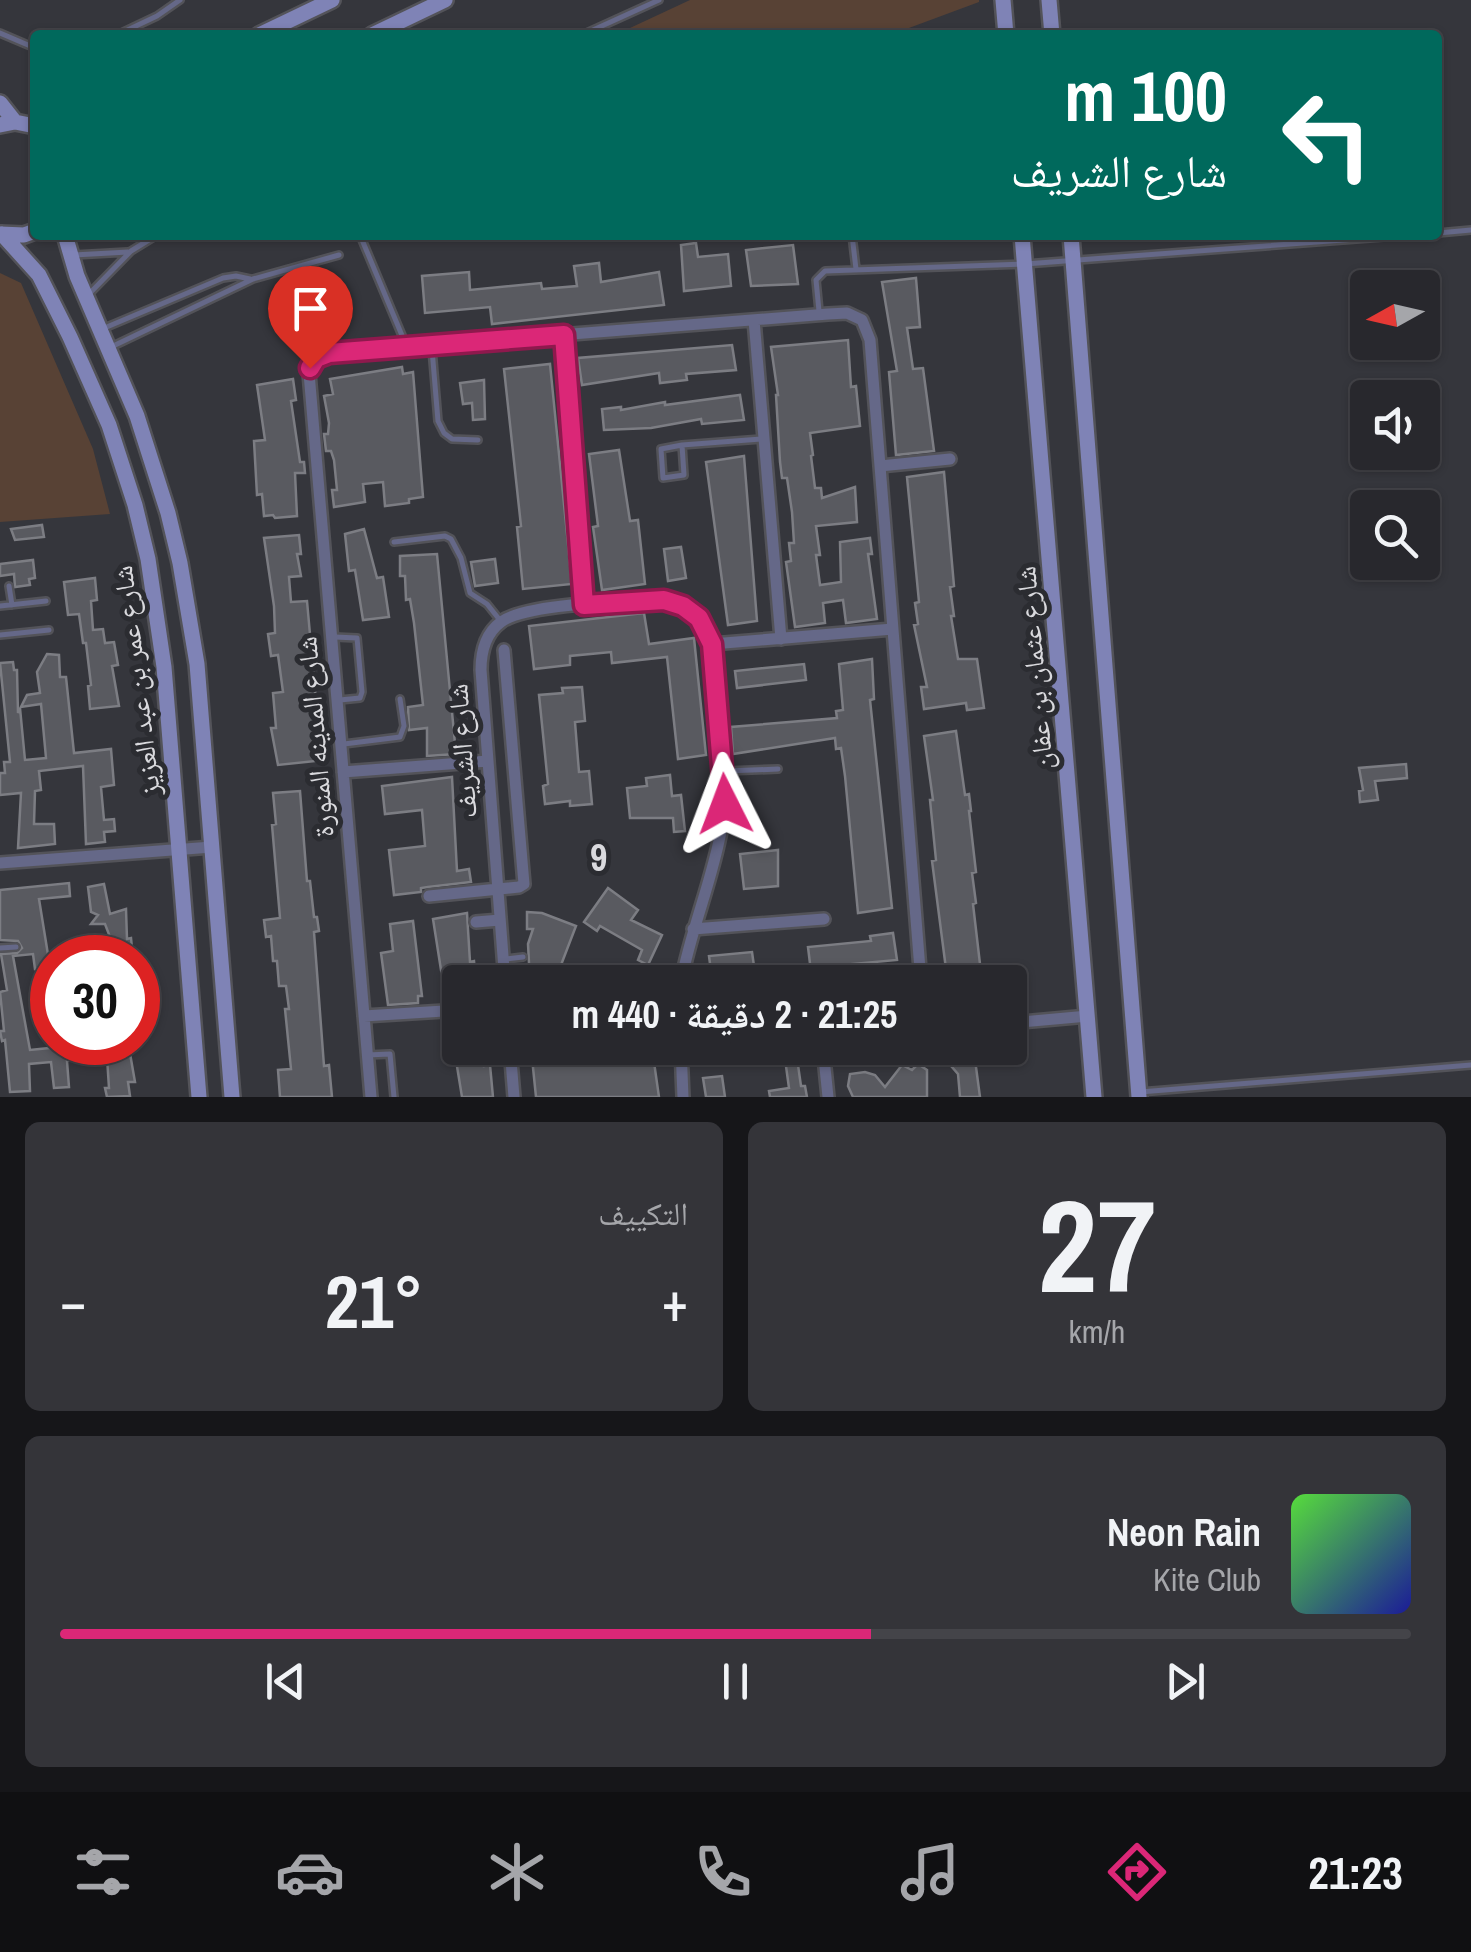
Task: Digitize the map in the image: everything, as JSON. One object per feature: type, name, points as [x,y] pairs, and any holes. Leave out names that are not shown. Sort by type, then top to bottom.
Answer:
[{"type":"main road","points":[[270,30],[332,0]]},
{"type":"main road","points":[[382,30],[445,0]]},
{"type":"main road","points":[[1003,0],[1006,30]]},
{"type":"main road","points":[[1049,0],[1052,30]]},
{"type":"main road","points":[[0,103],[7,124]]},
{"type":"main road","points":[[1,234],[30,233]]},
{"type":"main road","name":"شارع عمر بن عبد العزيز","points":[[1,234],[39,275],[57,309],[114,439],[148,559],[164,667],[199,1097]]},
{"type":"main road","name":"شارع عمر بن عبد العزيز","points":[[66,240],[154,464],[180,563],[196,664],[232,1097]]},
{"type":"main road","name":"شارع عثمان بن عفان","points":[[1023,240],[1094,1097]]},
{"type":"main road","points":[[1071,240],[1139,1094]]},
{"type":"main road","points":[[57,309],[73,299],[86,297]]},
{"type":"street","points":[[407,348],[819,314],[847,313],[866,326],[920,965]]},
{"type":"street","points":[[754,320],[781,638]]},
{"type":"street","points":[[564,335],[584,605]]},
{"type":"street","name":"شارع المدينه المنورة","points":[[371,1097],[310,374],[312,364],[323,355],[407,348]]},
{"type":"street","points":[[880,466],[950,459]]},
{"type":"street","points":[[501,622],[525,611],[674,602],[699,618],[712,644],[724,771],[724,821],[685,965]]},
{"type":"street","name":"شارع الشريف","points":[[501,622],[486,641],[481,660],[504,965]]},
{"type":"street","points":[[712,644],[893,630]]},
{"type":"street","points":[[429,896],[520,888],[524,882],[504,650]]},
{"type":"street","points":[[343,772],[488,761]]},
{"type":"street","points":[[0,864],[212,847]]},
{"type":"street","points":[[476,922],[500,920]]},
{"type":"street","points":[[693,930],[824,920]]},
{"type":"street","points":[[364,1016],[442,1011]]},
{"type":"street","points":[[1027,1021],[1088,1016]]},
{"type":"street","points":[[511,1065],[514,1097]]},
{"type":"street","points":[[682,1065],[683,1097]]},
{"type":"street","points":[[825,1065],[828,1097]]},
{"type":"lane","points":[[128,30],[180,0]]},
{"type":"lane","points":[[593,30],[659,0]]},
{"type":"lane","points":[[0,32],[30,46]]},
{"type":"lane","points":[[1442,233],[1471,230]]},
{"type":"lane","points":[[86,297],[130,252],[149,240]]},
{"type":"lane","points":[[362,240],[407,348]]},
{"type":"lane","points":[[853,240],[856,269]]},
{"type":"lane","points":[[819,314],[817,276],[825,271],[1025,264],[1343,240]]},
{"type":"lane","points":[[70,255],[130,252]]},
{"type":"lane","points":[[108,348],[253,279],[339,256]]},
{"type":"lane","points":[[100,330],[223,278],[253,279]]},
{"type":"lane","points":[[431,346],[440,427],[452,440],[478,440]]},
{"type":"lane","points":[[682,446],[684,476],[663,478],[661,449],[682,446],[764,438]]},
{"type":"lane","points":[[394,542],[445,536],[451,539],[461,558],[470,593],[488,604],[501,622]]},
{"type":"lane","points":[[10,586],[12,604]]},
{"type":"lane","points":[[0,606],[46,601]]},
{"type":"lane","points":[[0,635],[49,630]]},
{"type":"lane","points":[[332,638],[357,638],[362,692],[360,698],[337,700]]},
{"type":"lane","points":[[341,745],[400,736],[404,726],[400,700]]},
{"type":"lane","points":[[724,771],[778,769]]},
{"type":"lane","points":[[0,948],[16,946]]},
{"type":"lane","points":[[503,959],[524,957]]},
{"type":"lane","points":[[367,1054],[390,1054],[394,1097]]},
{"type":"lane","points":[[1139,1094],[1471,1065]]},
{"type":"shaded area","points":[[690,0],[979,0],[903,30],[626,30]]},
{"type":"shaded area","points":[[0,273],[21,283],[93,449],[110,514],[0,522]]},
{"type":"building","points":[[696,243],[698,257],[728,254],[731,286],[684,291],[681,245]]},
{"type":"building","points":[[793,245],[798,284],[751,286],[746,250]]},
{"type":"building","points":[[599,263],[601,282],[659,272],[664,305],[492,324],[490,307],[425,313],[422,276],[469,272],[470,290],[541,283],[542,289],[577,286],[574,266]]},
{"type":"building","points":[[916,278],[920,327],[907,328],[913,369],[923,368],[934,451],[896,455],[889,372],[897,371],[882,282]]},
{"type":"building","points":[[848,340],[851,387],[856,386],[860,426],[810,433],[811,456],[815,488],[821,488],[822,498],[855,487],[857,522],[816,526],[820,555],[816,555],[820,585],[841,582],[840,542],[870,538],[872,554],[868,554],[877,619],[846,623],[843,600],[823,603],[825,623],[795,627],[786,562],[791,561],[789,543],[794,543],[792,512],[787,478],[782,478],[771,347]]},
{"type":"building","points":[[732,345],[736,370],[686,374],[687,380],[660,383],[659,373],[582,385],[578,358]]},
{"type":"building","points":[[550,364],[572,584],[523,589],[517,527],[521,526],[504,369]]},
{"type":"building","points":[[402,367],[403,374],[413,372],[423,497],[385,506],[383,482],[363,484],[365,502],[334,507],[334,460],[331,451],[326,451],[324,434],[328,434],[329,423],[324,396],[333,394],[330,379]]},
{"type":"building","points":[[293,379],[296,400],[291,401],[305,473],[295,473],[297,516],[275,518],[264,516],[262,494],[257,495],[254,441],[265,440],[257,385]]},
{"type":"building","points":[[484,380],[485,419],[473,420],[472,403],[463,404],[460,383]]},
{"type":"building","points":[[740,395],[744,420],[702,424],[701,419],[651,428],[604,430],[602,409]]},
{"type":"building","points":[[619,450],[630,521],[638,520],[645,584],[602,590],[589,454]]},
{"type":"building","points":[[744,456],[757,621],[728,625],[706,462]]},
{"type":"building","points":[[944,472],[954,586],[950,587],[951,616],[958,659],[977,659],[984,708],[967,710],[966,703],[924,709],[921,687],[927,687],[914,625],[918,624],[915,603],[919,602],[907,477]]},
{"type":"building","points":[[42,525],[44,537],[15,540],[11,529]]},
{"type":"building","points":[[364,529],[377,578],[383,577],[389,617],[363,620],[355,570],[349,571],[345,534]]},
{"type":"building","points":[[299,535],[301,576],[289,577],[291,602],[307,601],[320,746],[324,746],[325,760],[278,765],[271,728],[276,728],[273,693],[283,692],[278,655],[271,656],[268,634],[275,633],[274,606],[264,538]]},
{"type":"building","points":[[681,547],[686,578],[668,581],[664,549]]},
{"type":"building","points":[[437,554],[456,754],[427,756],[427,728],[409,730],[408,707],[423,705],[414,623],[410,599],[406,600],[405,576],[400,576],[400,556]]},
{"type":"building","points":[[495,559],[498,583],[475,586],[471,562]]},
{"type":"building","points":[[33,560],[35,578],[29,579],[30,585],[15,587],[14,574],[0,576],[0,564]]},
{"type":"building","points":[[95,578],[97,600],[91,601],[93,630],[103,629],[105,643],[114,642],[118,665],[112,666],[119,706],[90,709],[86,643],[79,614],[68,615],[64,582]]},
{"type":"building","points":[[644,613],[649,644],[694,638],[706,755],[678,759],[667,657],[612,663],[611,652],[570,656],[570,665],[534,669],[529,626]]},
{"type":"building","points":[[47,654],[59,655],[60,677],[66,677],[74,753],[111,749],[114,785],[101,787],[104,820],[114,819],[115,831],[104,832],[105,842],[86,844],[83,766],[39,771],[41,790],[35,791],[34,824],[54,824],[55,844],[18,848],[21,793],[0,795],[0,773],[5,773],[4,762],[10,762],[0,663],[13,662],[17,670],[25,760],[46,758],[41,704],[21,707],[27,695],[40,693],[37,672]]},
{"type":"building","points":[[872,659],[874,699],[870,700],[892,908],[858,913],[845,776],[841,748],[836,749],[835,738],[733,754],[731,727],[837,718],[836,711],[843,710],[839,664]]},
{"type":"building","points":[[804,664],[806,680],[737,688],[735,671]]},
{"type":"building","points":[[582,687],[585,721],[575,722],[579,772],[589,771],[592,804],[545,804],[543,786],[548,784],[539,695]]},
{"type":"building","points":[[956,731],[971,811],[976,872],[972,873],[976,903],[973,904],[980,964],[945,965],[932,861],[936,860],[933,800],[924,736]]},
{"type":"building","points":[[1406,764],[1407,778],[1375,781],[1378,800],[1360,802],[1359,791],[1363,790],[1359,768]]},
{"type":"building","points":[[670,775],[672,796],[681,795],[685,831],[674,832],[673,818],[630,818],[627,788],[647,786],[646,778]]},
{"type":"building","points":[[452,777],[457,871],[469,869],[471,882],[394,895],[389,850],[425,846],[422,810],[385,814],[382,786]]},
{"type":"building","points":[[300,791],[307,881],[319,931],[314,932],[324,1066],[329,1065],[332,1097],[280,1097],[278,1070],[291,1069],[285,1009],[289,1009],[286,986],[279,986],[277,961],[273,961],[271,936],[266,937],[264,920],[280,918],[273,793]]},
{"type":"building","points":[[778,850],[778,886],[744,889],[740,854]]},
{"type":"building","points":[[69,883],[70,896],[39,899],[45,935],[30,935],[30,954],[13,956],[30,1050],[30,1091],[10,1092],[5,1040],[2,1041],[0,1031],[4,1031],[0,992],[7,990],[1,954],[17,953],[22,948],[18,941],[0,940],[0,890]]},
{"type":"building","points":[[104,884],[110,914],[126,909],[127,935],[109,935],[105,924],[91,924],[98,915],[91,912],[88,887]]},
{"type":"building","points":[[608,888],[638,910],[631,920],[662,935],[648,965],[638,960],[642,950],[600,926],[597,931],[584,922]]},
{"type":"building","points":[[527,912],[542,913],[576,926],[561,965],[529,965],[528,944],[533,929],[527,929]]},
{"type":"building","points":[[467,913],[470,962],[474,961],[474,965],[442,965],[442,976],[433,919]]},
{"type":"building","points":[[413,921],[422,996],[418,996],[418,1003],[388,1005],[381,953],[393,951],[390,924]]},
{"type":"building","points":[[893,933],[897,960],[810,965],[808,947],[871,941],[870,936]]},
{"type":"building","points":[[752,952],[754,965],[710,965],[709,956]]},
{"type":"building","points":[[51,1065],[67,1065],[69,1087],[54,1088]]},
{"type":"building","points":[[108,1065],[132,1065],[135,1082],[128,1082],[130,1096],[107,1097],[105,1088],[109,1088]]},
{"type":"building","points":[[457,1065],[490,1065],[493,1097],[462,1097]]},
{"type":"building","points":[[533,1065],[654,1065],[659,1097],[536,1097]]},
{"type":"building","points":[[786,1065],[798,1065],[807,1097],[770,1097],[769,1091],[789,1088]]},
{"type":"building","points":[[902,1065],[912,1070],[920,1065],[927,1070],[927,1097],[853,1097],[848,1086],[850,1074],[875,1075],[885,1087]]},
{"type":"building","points":[[978,1065],[980,1097],[960,1097],[958,1074],[952,1067]]},
{"type":"building","points":[[722,1076],[725,1097],[706,1097],[703,1078]]},
{"type":"district","name":"9","points":[[600,858]]},
{"type":"route","points":[[310,368],[316,358],[329,353],[564,335],[584,605],[664,600],[683,606],[699,618],[712,644],[725,804]]}]
